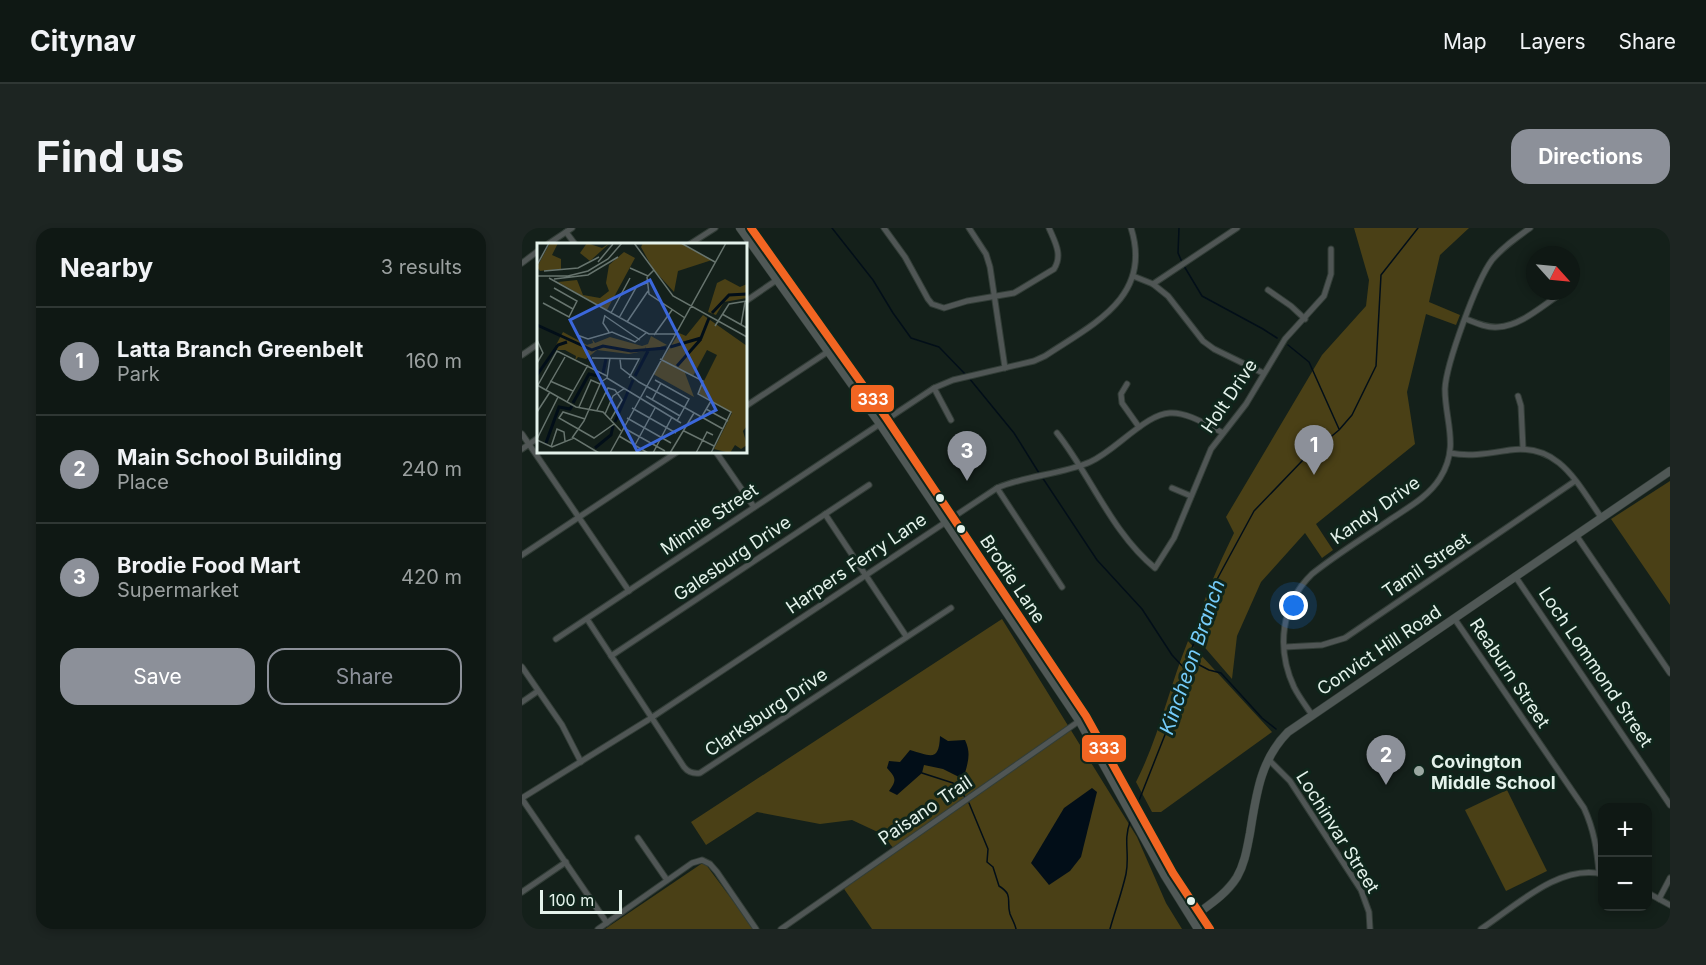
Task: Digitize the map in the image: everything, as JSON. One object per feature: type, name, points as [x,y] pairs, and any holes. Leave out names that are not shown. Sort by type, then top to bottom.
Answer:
[{"type":"main road","name":"Brodie Lane","points":[[740,228],[880,424],[1083,719]]},
{"type":"main road","name":"Brodie Lane","points":[[751,228],[954,517],[1083,719],[1126,796],[1210,929]]},
{"type":"main road","name":"Convict Hill Road","points":[[1191,918],[1228,890],[1241,870],[1261,776],[1268,759],[1284,736],[1454,617],[1670,471]]},
{"type":"main road","name":"Brodie Lane","points":[[1126,796],[1154,855],[1198,929]]},
{"type":"street","points":[[550,243],[572,228]]},
{"type":"street","points":[[692,243],[715,228]]},
{"type":"street","points":[[884,228],[899,248],[932,304],[944,308],[1023,289],[1053,269],[1058,264],[1058,251],[1049,228]]},
{"type":"street","points":[[969,228],[988,261],[1005,368]]},
{"type":"street","points":[[1131,228],[1136,251],[1133,276],[1153,284],[1168,296],[1203,341],[1263,374]]},
{"type":"street","points":[[1153,284],[1237,228]]},
{"type":"street","name":"Kandy Drive","points":[[1312,715],[1291,679],[1286,661],[1284,635],[1287,611],[1294,595],[1304,581],[1322,566],[1424,496],[1441,477],[1450,453],[1451,438],[1446,378],[1477,286],[1490,262],[1509,243],[1530,228]]},
{"type":"street","points":[[566,232],[574,243]]},
{"type":"street","name":"Holt Drive","points":[[1079,465],[1090,485],[1139,554],[1155,568],[1174,538],[1206,458],[1246,404],[1285,339],[1324,296],[1328,286],[1331,249]]},
{"type":"street","points":[[522,263],[537,252]]},
{"type":"street","points":[[747,300],[784,275]]},
{"type":"street","name":"Minnie Street","points":[[556,639],[934,388],[962,378],[1034,361],[1045,356],[1108,314],[1122,298],[1133,276]]},
{"type":"street","points":[[1268,290],[1305,319]]},
{"type":"street","points":[[1466,319],[1485,326],[1510,325],[1551,300]]},
{"type":"street","points":[[522,355],[537,345]]},
{"type":"street","points":[[747,405],[835,346]]},
{"type":"street","points":[[1127,384],[1120,394],[1122,403],[1139,427]]},
{"type":"street","points":[[934,388],[951,420]]},
{"type":"street","points":[[1518,396],[1521,406],[1523,448]]},
{"type":"street","name":"Harpers Ferry Lane","points":[[522,798],[652,717],[997,489],[1032,476],[1079,465],[1101,457],[1158,415],[1176,412],[1193,417],[1223,433]]},
{"type":"street","points":[[1057,433],[1079,465]]},
{"type":"street","points":[[522,434],[629,591]]},
{"type":"street","points":[[522,449],[537,439]]},
{"type":"street","points":[[1450,453],[1472,456],[1523,448],[1552,456],[1563,465],[1601,517]]},
{"type":"street","points":[[522,555],[675,453]]},
{"type":"street","points":[[717,453],[754,507]]},
{"type":"street","name":"Tamil Street","points":[[1285,647],[1322,645],[1345,639],[1575,481]]},
{"type":"street","name":"Galesburg Drive","points":[[611,656],[869,485]]},
{"type":"street","points":[[1172,488],[1191,496]]},
{"type":"street","points":[[997,489],[1062,586]]},
{"type":"street","points":[[825,514],[906,636]]},
{"type":"street","points":[[1576,535],[1670,673]]},
{"type":"street","name":"Loch Lommond Street","points":[[1515,576],[1670,805]]},
{"type":"street","name":"Clarksburg Drive","points":[[587,620],[687,770],[700,773],[951,608]]},
{"type":"street","name":"Reaburn Street","points":[[1454,617],[1584,808],[1593,826],[1598,857]]},
{"type":"street","points":[[522,667],[562,725],[581,762]]},
{"type":"street","points":[[522,702],[538,691]]},
{"type":"street","name":"Paisano Trail","points":[[781,929],[1083,719]]},
{"type":"street","name":"Lochinvar Street","points":[[1268,759],[1290,781],[1361,890],[1369,912],[1370,929]]},
{"type":"street","points":[[522,798],[607,922]]},
{"type":"street","points":[[638,838],[667,880]]},
{"type":"street","points":[[598,929],[697,860],[706,861],[717,872],[756,929]]},
{"type":"street","points":[[522,892],[566,862]]},
{"type":"street","points":[[1481,929],[1560,877],[1576,873],[1598,874]]},
{"type":"street","points":[[1659,899],[1670,878]]},
{"type":"street","points":[[1652,896],[1670,905]]},
{"type":"shaded area","points":[[1354,228],[1469,228],[1440,255],[1429,302],[1460,315],[1456,325],[1426,314],[1407,392],[1415,444],[1316,524],[1333,550],[1322,558],[1305,533],[1261,582],[1237,636],[1232,679],[1194,635],[1211,583],[1234,533],[1226,517],[1322,355],[1366,306],[1369,280]]},
{"type":"shaded area","points":[[1670,481],[1670,605],[1611,519]]},
{"type":"shaded area","points":[[1002,619],[1137,837],[1166,903],[1182,929],[872,929],[842,886],[894,849],[882,834],[852,820],[820,824],[757,812],[706,845],[691,822]]},
{"type":"shaded area","points":[[1188,641],[1272,732],[1161,812],[1152,812],[1136,782],[1151,748]]},
{"type":"shaded area","points":[[940,736],[948,741],[965,740],[969,755],[964,778],[943,769],[924,765],[922,773],[897,795],[889,791],[894,779],[887,768],[889,761],[900,762],[910,750],[932,755],[938,750]]},
{"type":"shaded area","points":[[1092,788],[1097,792],[1081,857],[1070,871],[1049,885],[1031,863],[1064,808]]},
{"type":"shaded area","points":[[1507,790],[1547,871],[1506,891],[1465,810]]},
{"type":"shaded area","points":[[704,862],[754,929],[605,929]]},
{"type":"waterway","points":[[832,228],[873,280],[911,338],[939,347],[966,375]]},
{"type":"waterway","points":[[1179,228],[1178,253],[1182,262]]},
{"type":"waterway","name":"Kincheon Branch","points":[[1138,803],[1172,717],[1184,668],[1215,583],[1254,511],[1302,461],[1339,430],[1352,415],[1376,366],[1381,275],[1418,228]]},
{"type":"waterway","points":[[1184,266],[1202,296],[1277,338]]},
{"type":"waterway","points":[[1288,345],[1309,362],[1339,429]]},
{"type":"waterway","points":[[969,378],[1014,433],[1039,473]]},
{"type":"waterway","points":[[1042,477],[1097,560],[1142,609],[1172,655],[1184,668]]},
{"type":"waterway","points":[[1188,659],[1209,670],[1221,673],[1262,718],[1276,729]]},
{"type":"waterway","points":[[922,773],[953,783],[965,797]]},
{"type":"waterway","points":[[969,803],[988,849],[987,862],[993,867],[999,886],[1008,895],[1010,914],[1016,929]]},
{"type":"waterway","name":"Kincheon Branch","points":[[1110,929],[1126,874],[1127,835],[1130,822]]},
{"type":"transit line","name":"333","points":[[751,228],[887,419],[1086,716],[1173,873],[1210,929]]},
{"type":"place","name":"Latta Branch Greenbelt","points":[[1314,475]]},
{"type":"place","name":"Brodie Food Mart","points":[[967,481]]},
{"type":"place","name":"Covington Middle School","points":[[1419,771]]},
{"type":"place","name":"Main School Building","points":[[1386,785]]}]
